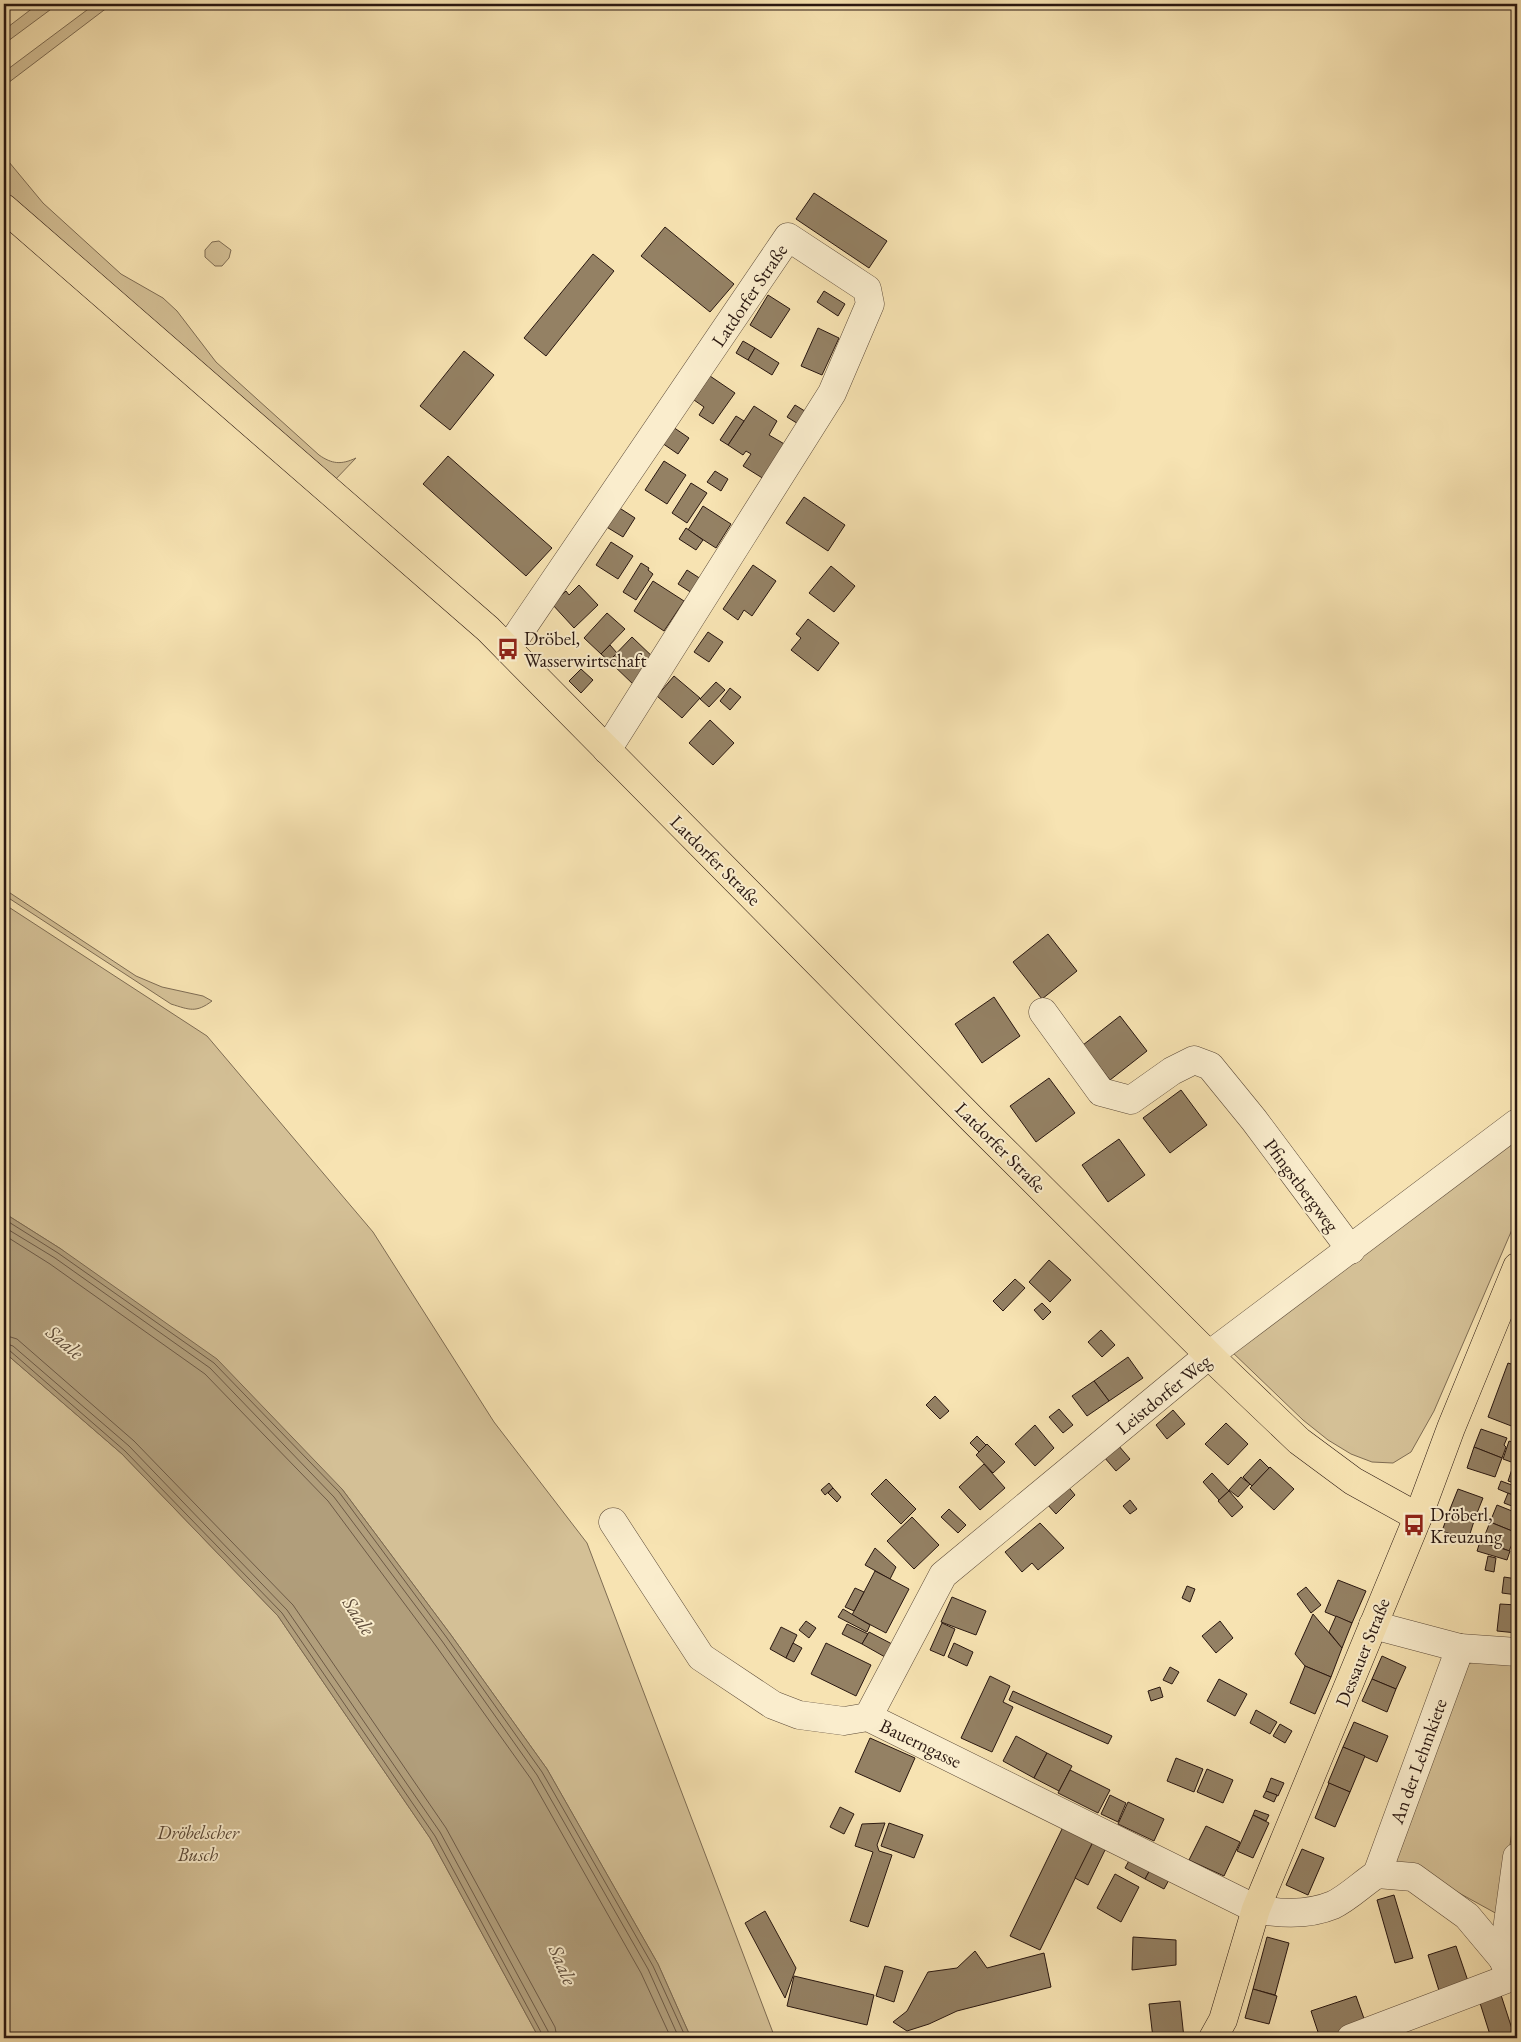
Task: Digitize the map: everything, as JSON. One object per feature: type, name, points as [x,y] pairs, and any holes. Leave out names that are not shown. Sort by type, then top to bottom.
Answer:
[{"type":"main road","name":"Latdorfer Straße","points":[[4,208],[488,629],[1209,1356],[1299,1441],[1353,1481],[1418,1517]]},
{"type":"main road","name":"Dessauer Straße","points":[[1213,2038],[1223,2020],[1256,1910],[1418,1517],[1451,1428],[1517,1267]]},
{"type":"street","name":"Latdorfer Straße","points":[[508,649],[788,237],[867,288],[870,304],[832,393],[608,750]]},
{"type":"street","name":"Pfingstbergweg","points":[[1043,1012],[1101,1092],[1131,1100],[1172,1071],[1194,1060],[1210,1066],[1254,1120],[1351,1250]]},
{"type":"street","name":"Leistdorfer Weg","points":[[868,1717],[943,1575],[1209,1356],[1517,1123]]},
{"type":"street","name":"Bauerngasse","points":[[613,1522],[701,1657],[773,1704],[799,1716],[844,1721],[868,1717],[1256,1910]]},
{"type":"street","points":[[1373,1624],[1460,1648],[1517,1652]]},
{"type":"street","name":"An der Lehmkiete","points":[[1377,1874],[1460,1648]]},
{"type":"street","points":[[1510,1971],[1517,1857]]},
{"type":"street","points":[[1256,1910],[1272,1913],[1305,1912],[1334,1904],[1377,1874],[1413,1877],[1467,1916],[1510,1971]]},
{"type":"street","points":[[1351,2038],[1510,1971]]},
{"type":"green space","points":[[38,4],[58,4],[4,44],[4,30]]},
{"type":"green space","points":[[95,4],[112,4],[4,86],[4,72]]},
{"type":"green space","points":[[4,156],[43,203],[121,274],[163,298],[177,311],[216,362],[319,455],[337,462],[346,462],[356,458],[333,482],[4,193]]},
{"type":"green space","points":[[219,241],[231,250],[229,258],[222,266],[215,266],[205,257],[205,250],[212,242]]},
{"type":"green space","points":[[4,889],[136,976],[162,987],[203,996],[212,1001],[197,1009],[183,1008],[171,1004],[4,895]]},
{"type":"green space","points":[[4,904],[207,1036],[373,1232],[494,1422],[587,1543],[775,2038],[691,2038],[658,1964],[547,1769],[451,1635],[342,1489],[61,1249],[4,1213]]},
{"type":"green space","points":[[1517,1139],[1517,1218],[1434,1411],[1411,1452],[1393,1463],[1372,1462],[1351,1454],[1328,1440],[1303,1420],[1230,1350]]},
{"type":"green space","name":"Dröbelscher Busch","points":[[4,1352],[122,1454],[278,1616],[430,1838],[539,2038],[4,2038]]},
{"type":"green space","points":[[1483,1655],[1517,1659],[1517,1800],[1499,1915],[1410,1866],[1389,1864],[1464,1667]]},
{"type":"water","name":"Saale","points":[[4,1213],[61,1249],[217,1359],[342,1489],[451,1635],[547,1769],[658,1964],[691,2038],[539,2038],[430,1838],[278,1616],[122,1454],[4,1352]]},
{"type":"building","points":[[814,193],[887,241],[869,268],[796,219]]},
{"type":"building","points":[[665,227],[734,284],[710,312],[641,256]]},
{"type":"building","points":[[593,254],[614,271],[546,356],[524,338]]},
{"type":"building","points":[[824,291],[845,304],[838,316],[817,302]]},
{"type":"building","points":[[768,295],[790,309],[771,338],[750,325]]},
{"type":"building","points":[[818,328],[839,338],[822,375],[801,366]]},
{"type":"building","points":[[743,341],[755,348],[748,360],[736,353]]},
{"type":"building","points":[[755,348],[779,363],[772,375],[748,360]]},
{"type":"building","points":[[464,351],[494,375],[450,430],[420,406]]},
{"type":"building","points":[[710,376],[735,393],[713,424],[699,415],[704,407],[694,400]]},
{"type":"building","points":[[795,405],[808,413],[800,425],[787,417]]},
{"type":"building","points":[[754,406],[777,421],[769,435],[786,445],[764,479],[743,466],[751,454],[746,451],[743,455],[728,445]]},
{"type":"building","points":[[736,416],[744,421],[728,445],[720,440]]},
{"type":"building","points":[[673,427],[689,438],[678,454],[662,443]]},
{"type":"building","points":[[448,456],[552,548],[526,576],[423,484]]},
{"type":"building","points":[[664,461],[686,475],[667,504],[645,490]]},
{"type":"building","points":[[715,471],[728,479],[721,491],[707,482]]},
{"type":"building","points":[[691,483],[707,493],[687,523],[672,513]]},
{"type":"building","points":[[804,497],[845,525],[828,551],[786,523]]},
{"type":"building","points":[[703,506],[731,524],[716,548],[688,530]]},
{"type":"building","points":[[618,507],[635,518],[623,537],[605,526]]},
{"type":"building","points":[[686,528],[703,540],[696,550],[679,539]]},
{"type":"building","points":[[611,542],[633,556],[618,579],[596,565]]},
{"type":"building","points":[[641,563],[649,568],[648,570],[653,574],[636,600],[623,592]]},
{"type":"building","points":[[753,565],[776,581],[752,616],[744,610],[738,620],[723,609]]},
{"type":"building","points":[[831,566],[855,586],[834,612],[809,593]]},
{"type":"building","points":[[687,570],[701,579],[692,593],[678,584]]},
{"type":"building","points":[[653,581],[684,601],[664,631],[634,611]]},
{"type":"building","points":[[579,585],[598,605],[574,628],[552,604],[566,591],[569,595]]},
{"type":"building","points":[[607,613],[625,629],[601,654],[584,638]]},
{"type":"building","points":[[808,619],[839,643],[818,671],[791,650],[801,638],[796,634]]},
{"type":"building","points":[[708,632],[723,642],[709,662],[694,652]]},
{"type":"building","points":[[632,637],[657,661],[636,687],[609,661]]},
{"type":"building","points":[[610,645],[617,653],[609,661],[601,654]]},
{"type":"building","points":[[581,669],[593,680],[581,693],[569,681]]},
{"type":"building","points":[[674,676],[700,698],[682,718],[657,696]]},
{"type":"building","points":[[716,682],[725,690],[709,707],[700,699]]},
{"type":"building","points":[[730,688],[741,697],[730,710],[720,701]]},
{"type":"building","points":[[710,720],[734,743],[713,765],[689,743]]},
{"type":"building","points":[[1048,934],[1077,971],[1042,999],[1013,962]]},
{"type":"building","points":[[994,997],[1020,1036],[982,1063],[955,1024]]},
{"type":"building","points":[[1120,1016],[1147,1051],[1110,1080],[1083,1045]]},
{"type":"building","points":[[1049,1078],[1075,1113],[1036,1142],[1010,1106]]},
{"type":"building","points":[[1181,1090],[1207,1125],[1170,1153],[1143,1118]]},
{"type":"building","points":[[1119,1139],[1145,1175],[1108,1202],[1082,1165]]},
{"type":"building","points":[[1049,1260],[1071,1280],[1050,1302],[1029,1282]]},
{"type":"building","points":[[1015,1279],[1025,1288],[1003,1311],[993,1301]]},
{"type":"building","points":[[1042,1303],[1051,1312],[1043,1320],[1034,1310]]},
{"type":"building","points":[[1101,1330],[1115,1345],[1102,1357],[1088,1342]]},
{"type":"building","points":[[1517,1343],[1517,1359],[1512,1357]]},
{"type":"building","points":[[1128,1357],[1143,1378],[1109,1401],[1094,1381]]},
{"type":"building","points":[[1508,1363],[1517,1366],[1517,1418],[1514,1427],[1488,1417]]},
{"type":"building","points":[[1094,1381],[1109,1401],[1087,1416],[1072,1396]]},
{"type":"building","points":[[935,1396],[949,1411],[940,1419],[926,1405]]},
{"type":"building","points":[[1059,1409],[1073,1425],[1063,1433],[1049,1417]]},
{"type":"building","points":[[1173,1410],[1185,1424],[1167,1439],[1156,1425]]},
{"type":"building","points":[[1226,1423],[1248,1444],[1228,1465],[1205,1444]]},
{"type":"building","points":[[1035,1425],[1054,1448],[1035,1466],[1015,1444]]},
{"type":"building","points":[[1481,1429],[1507,1438],[1502,1458],[1474,1447]]},
{"type":"building","points":[[977,1436],[986,1445],[979,1452],[970,1443]]},
{"type":"building","points":[[1509,1441],[1517,1444],[1514,1463],[1503,1459]]},
{"type":"building","points":[[987,1444],[1005,1462],[993,1473],[976,1455]]},
{"type":"building","points":[[1118,1445],[1130,1459],[1116,1471],[1104,1457]]},
{"type":"building","points":[[1474,1447],[1502,1458],[1495,1477],[1467,1468]]},
{"type":"building","points":[[1260,1459],[1269,1468],[1252,1486],[1243,1477]]},
{"type":"building","points":[[1514,1463],[1517,1464],[1517,1484],[1508,1481]]},
{"type":"building","points":[[984,1464],[1005,1488],[980,1510],[959,1487]]},
{"type":"building","points":[[1270,1467],[1294,1489],[1274,1510],[1250,1488]]},
{"type":"building","points":[[1212,1473],[1229,1491],[1219,1500],[1203,1482]]},
{"type":"building","points":[[1241,1477],[1250,1484],[1238,1497],[1229,1490]]},
{"type":"building","points":[[886,1479],[916,1509],[901,1524],[871,1494]]},
{"type":"building","points":[[1501,1481],[1517,1487],[1517,1497],[1498,1489]]},
{"type":"building","points":[[829,1483],[833,1488],[825,1495],[821,1490]]},
{"type":"building","points":[[1066,1484],[1075,1495],[1056,1514],[1046,1503]]},
{"type":"building","points":[[833,1488],[841,1497],[837,1502],[828,1493]]},
{"type":"building","points":[[1458,1489],[1483,1498],[1475,1518],[1450,1509]]},
{"type":"building","points":[[1229,1491],[1243,1507],[1232,1517],[1218,1501]]},
{"type":"building","points":[[1508,1493],[1517,1497],[1517,1508],[1504,1503]]},
{"type":"building","points":[[1130,1500],[1137,1509],[1130,1514],[1123,1506]]},
{"type":"building","points":[[1497,1505],[1517,1513],[1517,1533],[1490,1522]]},
{"type":"building","points":[[949,1509],[966,1525],[958,1533],[941,1517]]},
{"type":"building","points":[[1450,1509],[1475,1518],[1468,1540],[1442,1531]]},
{"type":"building","points":[[912,1517],[939,1545],[914,1569],[887,1541]]},
{"type":"building","points":[[1490,1522],[1517,1533],[1509,1551],[1483,1540]]},
{"type":"building","points":[[1040,1523],[1064,1548],[1038,1570],[1032,1563],[1022,1572],[1005,1552]]},
{"type":"building","points":[[1480,1542],[1510,1551],[1507,1560],[1477,1551]]},
{"type":"building","points":[[875,1548],[896,1567],[890,1579],[865,1565]]},
{"type":"building","points":[[1488,1556],[1496,1558],[1494,1572],[1485,1570]]},
{"type":"building","points":[[875,1571],[909,1589],[886,1633],[852,1615]]},
{"type":"building","points":[[1504,1577],[1517,1579],[1517,1595],[1502,1593]]},
{"type":"building","points":[[1338,1580],[1366,1591],[1352,1623],[1325,1612]]},
{"type":"building","points":[[1187,1586],[1195,1589],[1190,1602],[1182,1598]]},
{"type":"building","points":[[1306,1587],[1321,1605],[1311,1613],[1297,1594]]},
{"type":"building","points":[[855,1588],[864,1592],[854,1611],[845,1607]]},
{"type":"building","points":[[952,1597],[986,1611],[976,1635],[941,1622]]},
{"type":"building","points":[[1500,1604],[1517,1605],[1517,1633],[1497,1631]]},
{"type":"building","points":[[843,1609],[870,1625],[867,1632],[838,1617]]},
{"type":"building","points":[[1313,1614],[1342,1648],[1331,1677],[1305,1666],[1295,1654]]},
{"type":"building","points":[[1336,1616],[1352,1623],[1342,1648],[1329,1632]]},
{"type":"building","points":[[806,1621],[816,1628],[809,1638],[799,1630]]},
{"type":"building","points":[[1220,1621],[1233,1638],[1216,1653],[1202,1636]]},
{"type":"building","points":[[942,1623],[955,1629],[944,1656],[930,1650]]},
{"type":"building","points":[[847,1624],[868,1634],[862,1644],[842,1634]]},
{"type":"building","points":[[781,1627],[797,1635],[786,1658],[770,1649]]},
{"type":"building","points":[[869,1632],[892,1644],[885,1657],[862,1644]]},
{"type":"building","points":[[793,1643],[802,1648],[794,1662],[786,1658]]},
{"type":"building","points":[[826,1643],[871,1665],[856,1696],[811,1674]]},
{"type":"building","points":[[954,1643],[973,1652],[967,1666],[948,1657]]},
{"type":"building","points":[[1382,1656],[1406,1667],[1396,1689],[1372,1679]]},
{"type":"building","points":[[1305,1666],[1331,1677],[1315,1714],[1290,1703]]},
{"type":"building","points":[[1170,1667],[1179,1672],[1172,1684],[1163,1680]]},
{"type":"building","points":[[990,1676],[1010,1686],[1003,1702],[1013,1707],[992,1752],[961,1738]]},
{"type":"building","points":[[1219,1679],[1247,1694],[1235,1716],[1207,1701]]},
{"type":"building","points":[[1372,1679],[1396,1689],[1387,1712],[1362,1701]]},
{"type":"building","points":[[1160,1687],[1163,1697],[1151,1701],[1148,1691]]},
{"type":"building","points":[[1013,1691],[1112,1736],[1108,1744],[1009,1700]]},
{"type":"building","points":[[1256,1710],[1277,1722],[1270,1734],[1250,1723]]},
{"type":"building","points":[[1354,1722],[1388,1736],[1377,1762],[1343,1747]]},
{"type":"building","points":[[1280,1724],[1292,1731],[1285,1743],[1273,1736]]},
{"type":"building","points":[[1016,1736],[1047,1753],[1034,1778],[1003,1761]]},
{"type":"building","points":[[870,1738],[915,1758],[900,1792],[855,1772]]},
{"type":"building","points":[[1343,1747],[1365,1756],[1350,1792],[1328,1783]]},
{"type":"building","points":[[1047,1753],[1072,1766],[1059,1791],[1034,1778]]},
{"type":"building","points":[[1176,1758],[1203,1769],[1194,1792],[1167,1781]]},
{"type":"building","points":[[1207,1769],[1233,1780],[1223,1803],[1197,1792]]},
{"type":"building","points":[[1070,1770],[1110,1790],[1098,1813],[1058,1793]]},
{"type":"building","points":[[1271,1778],[1284,1783],[1278,1796],[1266,1791]]},
{"type":"building","points":[[1329,1783],[1350,1792],[1335,1827],[1315,1818]]},
{"type":"building","points":[[1266,1791],[1277,1795],[1274,1802],[1263,1797]]},
{"type":"building","points":[[1110,1795],[1126,1803],[1118,1822],[1101,1814]]},
{"type":"building","points":[[1128,1802],[1164,1819],[1154,1841],[1118,1824]]},
{"type":"building","points":[[840,1807],[854,1814],[844,1834],[830,1827]]},
{"type":"building","points":[[1255,1810],[1269,1815],[1266,1821],[1253,1815]]},
{"type":"building","points":[[1253,1815],[1269,1823],[1253,1858],[1237,1851]]},
{"type":"building","points":[[885,1823],[877,1845],[879,1851],[892,1855],[868,1927],[850,1921],[873,1852],[855,1846],[862,1824]]},
{"type":"building","points":[[889,1823],[923,1835],[914,1858],[881,1846]]},
{"type":"building","points":[[1206,1826],[1240,1842],[1224,1876],[1189,1860]]},
{"type":"building","points":[[1063,1827],[1093,1842],[1040,1950],[1010,1936]]},
{"type":"building","points":[[1093,1842],[1106,1848],[1088,1885],[1075,1878]]},
{"type":"building","points":[[1302,1849],[1324,1858],[1308,1895],[1286,1885]]},
{"type":"building","points":[[1131,1857],[1151,1868],[1145,1879],[1125,1868]]},
{"type":"building","points":[[1151,1868],[1170,1878],[1164,1889],[1145,1879]]},
{"type":"building","points":[[1115,1874],[1139,1887],[1121,1922],[1097,1908]]},
{"type":"building","points":[[1394,1895],[1413,1958],[1395,1963],[1377,1900]]},
{"type":"building","points":[[765,1911],[796,1968],[785,1998],[745,1923]]},
{"type":"building","points":[[1133,1937],[1176,1940],[1176,1965],[1132,1970]]},
{"type":"building","points":[[1267,1937],[1289,1943],[1275,1995],[1253,1989]]},
{"type":"building","points":[[1456,1946],[1470,1987],[1441,1997],[1428,1955]]},
{"type":"building","points":[[975,1951],[987,1968],[1044,1953],[1051,1987],[957,2011],[929,2024],[907,2031],[893,2022],[907,2011],[928,1972],[957,1968]]},
{"type":"building","points":[[885,1966],[903,1971],[894,2002],[876,1996]]},
{"type":"building","points":[[794,1976],[874,1995],[867,2025],[787,2006]]},
{"type":"building","points":[[1253,1989],[1277,1996],[1269,2024],[1245,2018]]},
{"type":"building","points":[[1501,1995],[1515,2038],[1491,2038],[1480,2003]]},
{"type":"building","points":[[1356,1996],[1367,2027],[1333,2038],[1320,2038],[1311,2011]]},
{"type":"building","points":[[1180,2001],[1184,2038],[1153,2038],[1149,2004]]},
{"type":"building","points":[[1403,2027],[1407,2038],[1379,2038]]},
{"type":"place","name":"Dröbel, Wasserwirtschaft","points":[[508,649]]},
{"type":"place","name":"Dröberl, Kreuzung","points":[[1414,1525]]}]
